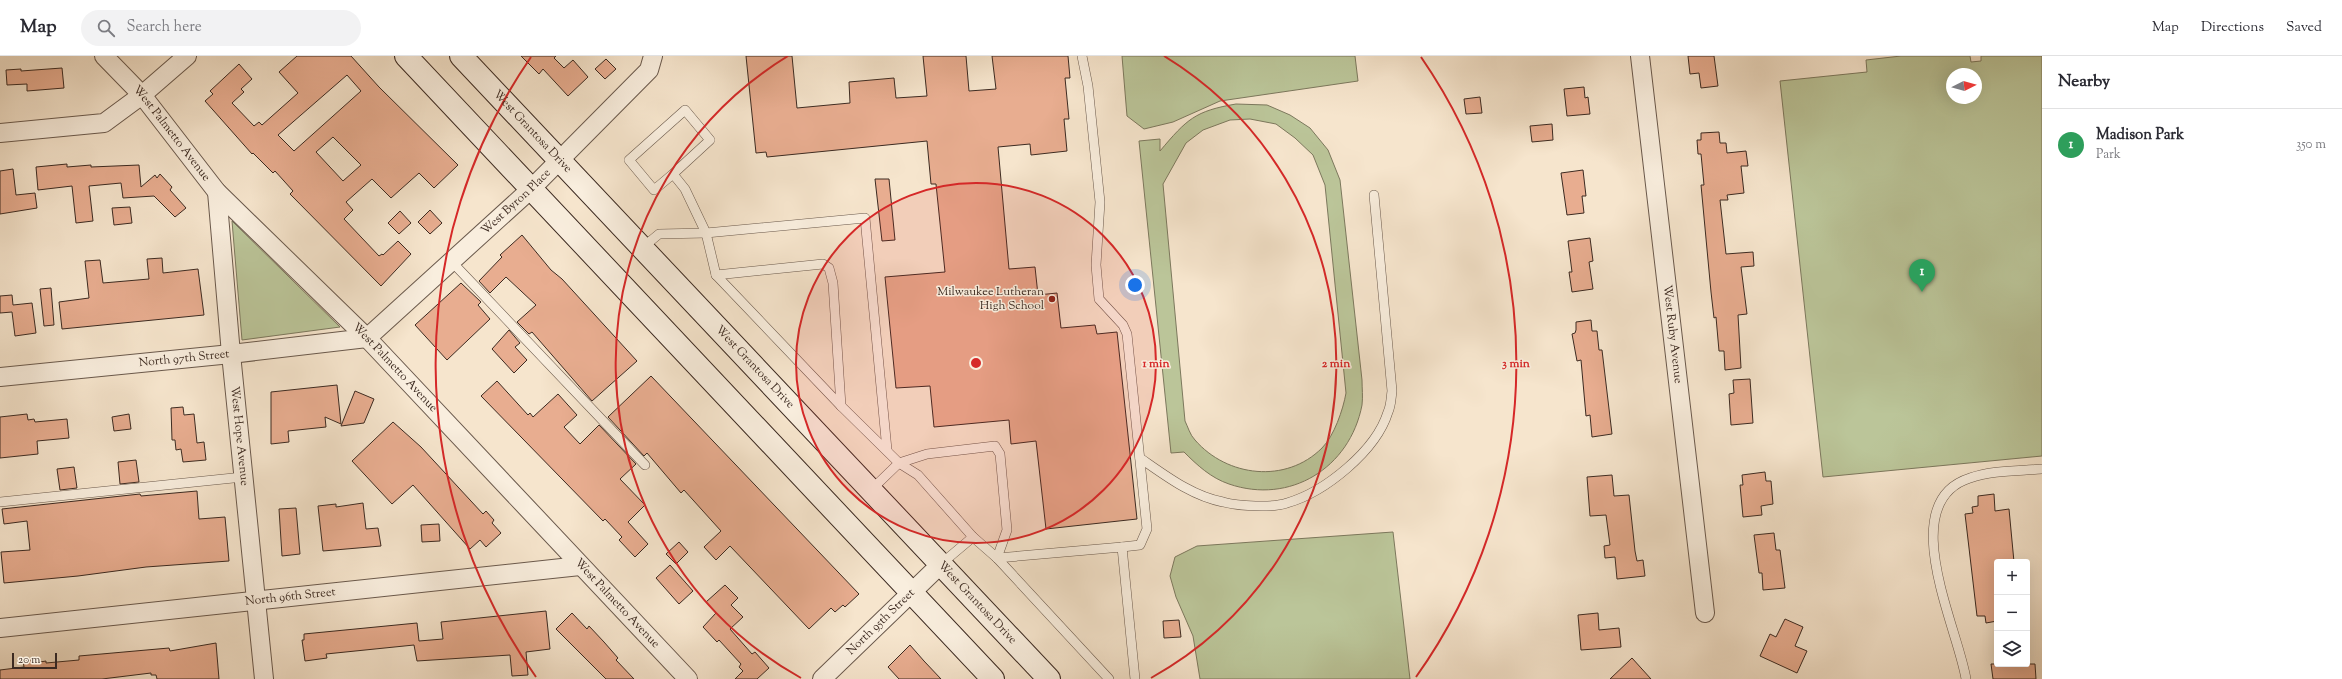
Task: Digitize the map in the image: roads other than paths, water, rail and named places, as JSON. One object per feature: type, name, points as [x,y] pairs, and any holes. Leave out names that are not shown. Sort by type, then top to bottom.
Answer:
[{"type":"street","name":"West Palmetto Avenue","points":[[104,56],[142,95],[217,192],[367,338],[688,679]]},
{"type":"street","points":[[0,133],[104,123],[142,95],[187,56]]},
{"type":"street","points":[[406,56],[993,679]]},
{"type":"street","name":"West Grantosa Drive","points":[[461,56],[1049,679]]},
{"type":"street","name":"West Byron Place","points":[[367,338],[531,189],[649,70],[653,56]]},
{"type":"street","name":"West Ruby Avenue","points":[[1640,56],[1705,613]]},
{"type":"street","name":"West Hope Avenue","points":[[217,192],[231,354],[264,679]]},
{"type":"street","name":"North 97th Street","points":[[0,377],[231,354],[367,338]]},
{"type":"street","name":"North 95th Street","points":[[822,679],[940,565]]},
{"type":"street","name":"North 96th Street","points":[[0,628],[580,566]]},
{"type":"lane","points":[[997,558],[1140,545],[1147,529],[1127,334],[1123,325],[1099,299],[1096,265],[1100,202],[1088,86],[1082,56]]},
{"type":"lane","points":[[685,110],[710,140],[673,174],[654,190],[629,160],[685,110]]},
{"type":"lane","points":[[673,174],[685,189],[706,233],[716,274],[841,406],[899,463],[918,475],[973,537],[997,558],[1106,678]]},
{"type":"lane","points":[[1140,458],[1193,492],[1224,503],[1285,504],[1312,494],[1340,476],[1361,453],[1376,435],[1388,413],[1392,391],[1374,194]]},
{"type":"lane","points":[[642,248],[659,234],[706,233],[865,218],[887,450]]},
{"type":"lane","points":[[451,261],[645,465]]},
{"type":"lane","points":[[716,274],[823,264],[829,268],[833,283],[841,406]]},
{"type":"lane","points":[[870,490],[899,463],[927,454],[995,446],[1000,454],[1007,530],[997,558]]},
{"type":"lane","points":[[1966,679],[1939,576],[1933,528],[1938,503],[1949,489],[1969,478],[2042,469]]},
{"type":"lane","points":[[0,502],[243,477]]},
{"type":"lane","points":[[940,565],[973,537]]},
{"type":"lane","points":[[1122,547],[1136,679]]},
{"type":"place","name":"Madison Park","points":[[1922,292]]},
{"type":"place","name":"Milwaukee Lutheran High School","points":[[1052,299]]}]
